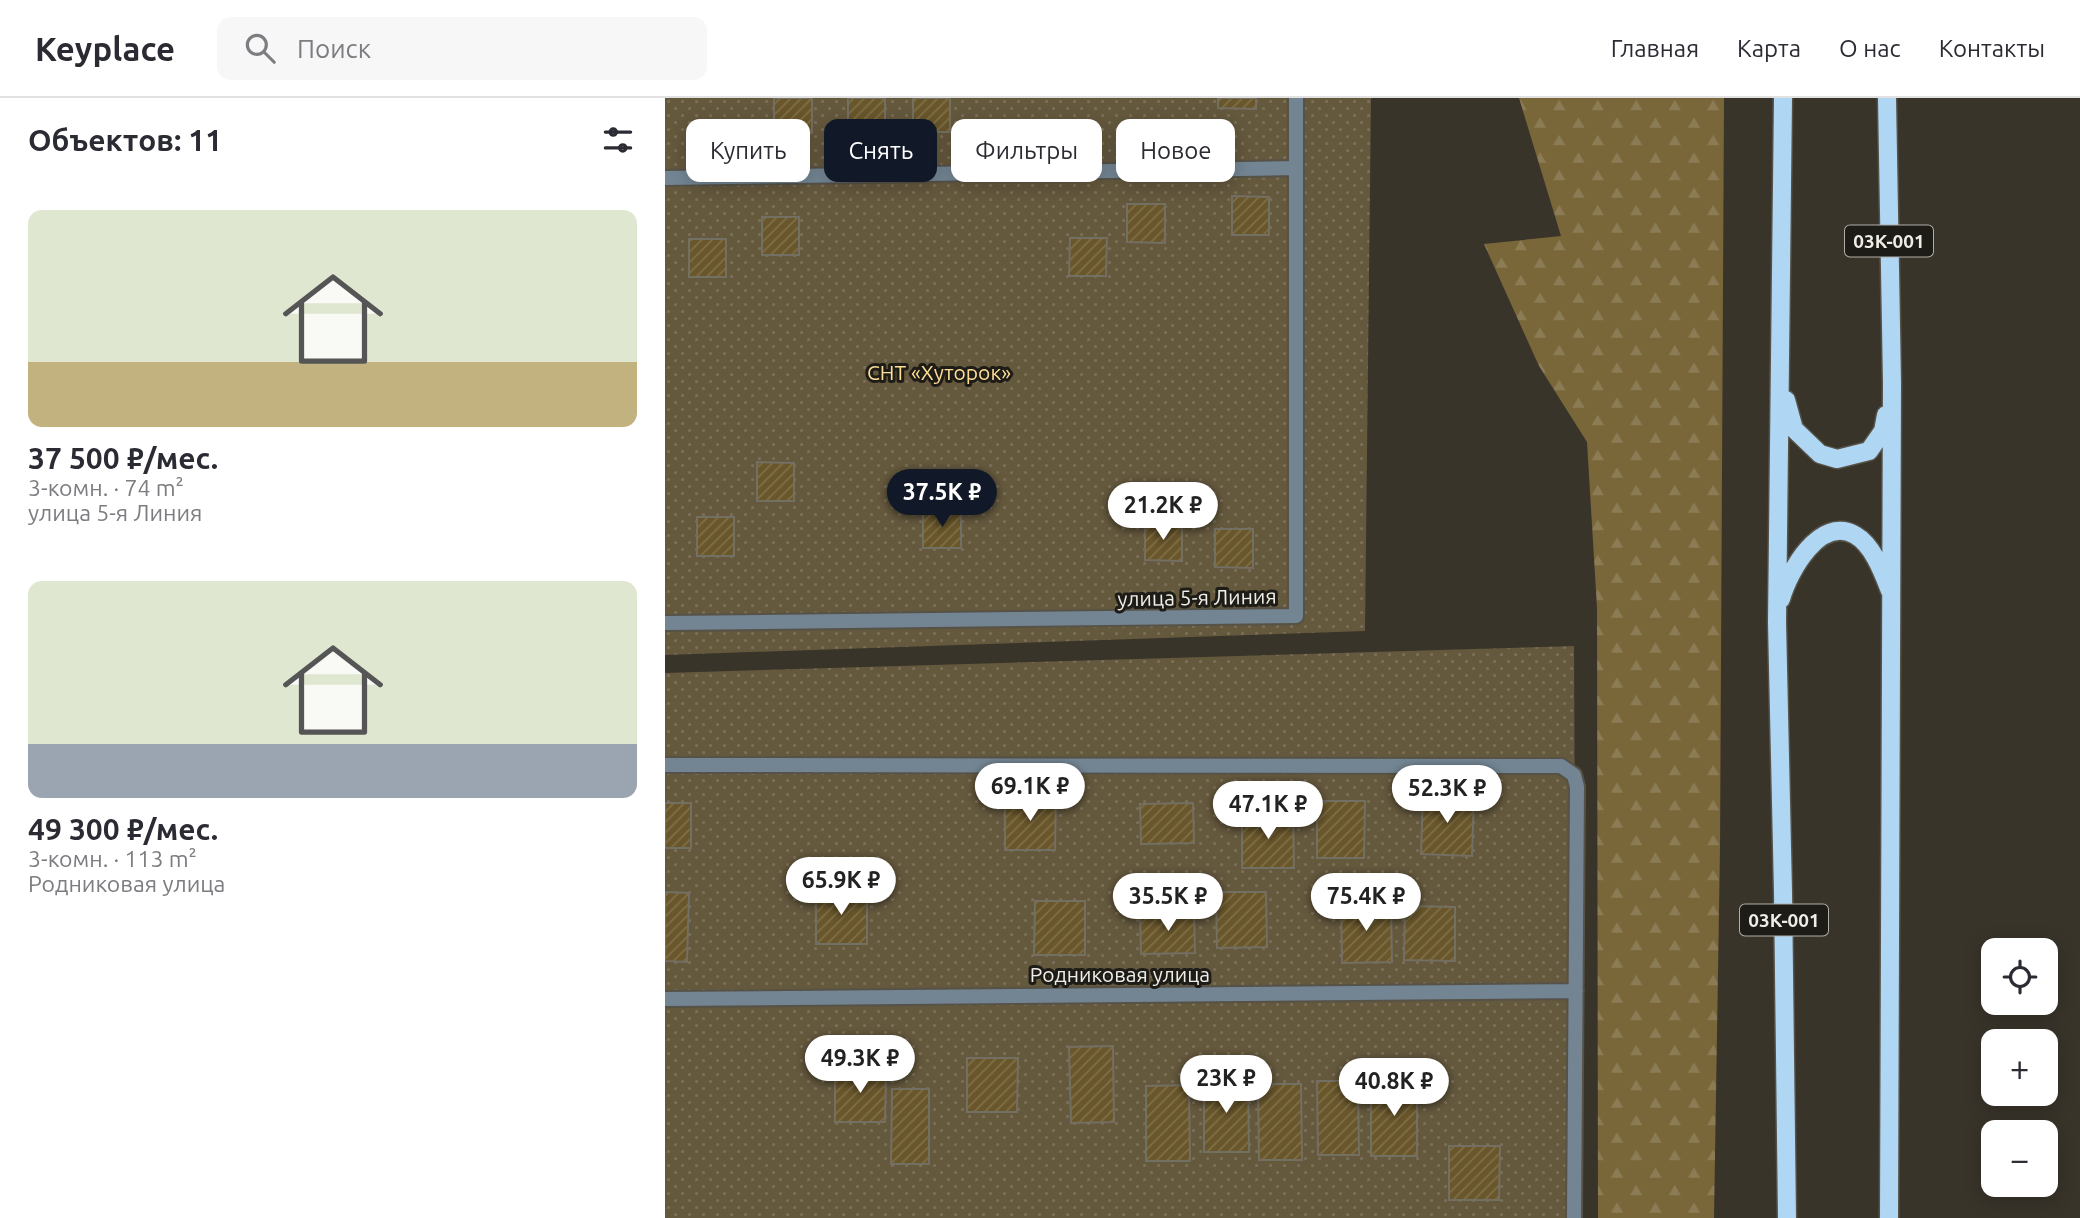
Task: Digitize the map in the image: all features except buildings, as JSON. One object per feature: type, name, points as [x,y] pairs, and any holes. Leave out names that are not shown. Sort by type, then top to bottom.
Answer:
[{"type":"main road","name":"03К-001","points":[[1783,98],[1777,622],[1787,1218]]},
{"type":"main road","name":"03К-001","points":[[1887,98],[1892,383],[1889,1218]]},
{"type":"main road","name":"03К-001","points":[[1780,380],[1794,429],[1820,454],[1837,459],[1869,451],[1883,431],[1892,383]]},
{"type":"main road","name":"03К-001","points":[[1777,622],[1782,595],[1807,549],[1821,536],[1839,529],[1856,536],[1872,553],[1892,597],[1892,622]]},
{"type":"street","name":"улица 5-я Линия","points":[[665,624],[1296,616],[1296,98]]},
{"type":"street","points":[[665,178],[1296,167]]},
{"type":"street","points":[[665,765],[1561,766],[1574,775],[1577,787],[1574,1218]]},
{"type":"street","name":"Родниковая улица","points":[[665,999],[1576,991]]},
{"type":"green space","name":"СНТ «Хуторок»","points":[[665,98],[1371,98],[1365,631],[665,655]]},
{"type":"green space","points":[[1519,98],[1724,98],[1720,849],[1714,1218],[1598,1218],[1597,608],[1587,442],[1539,366],[1484,244],[1561,236]]},
{"type":"green space","points":[[1574,646],[1577,1218],[665,1218],[665,673]]}]
